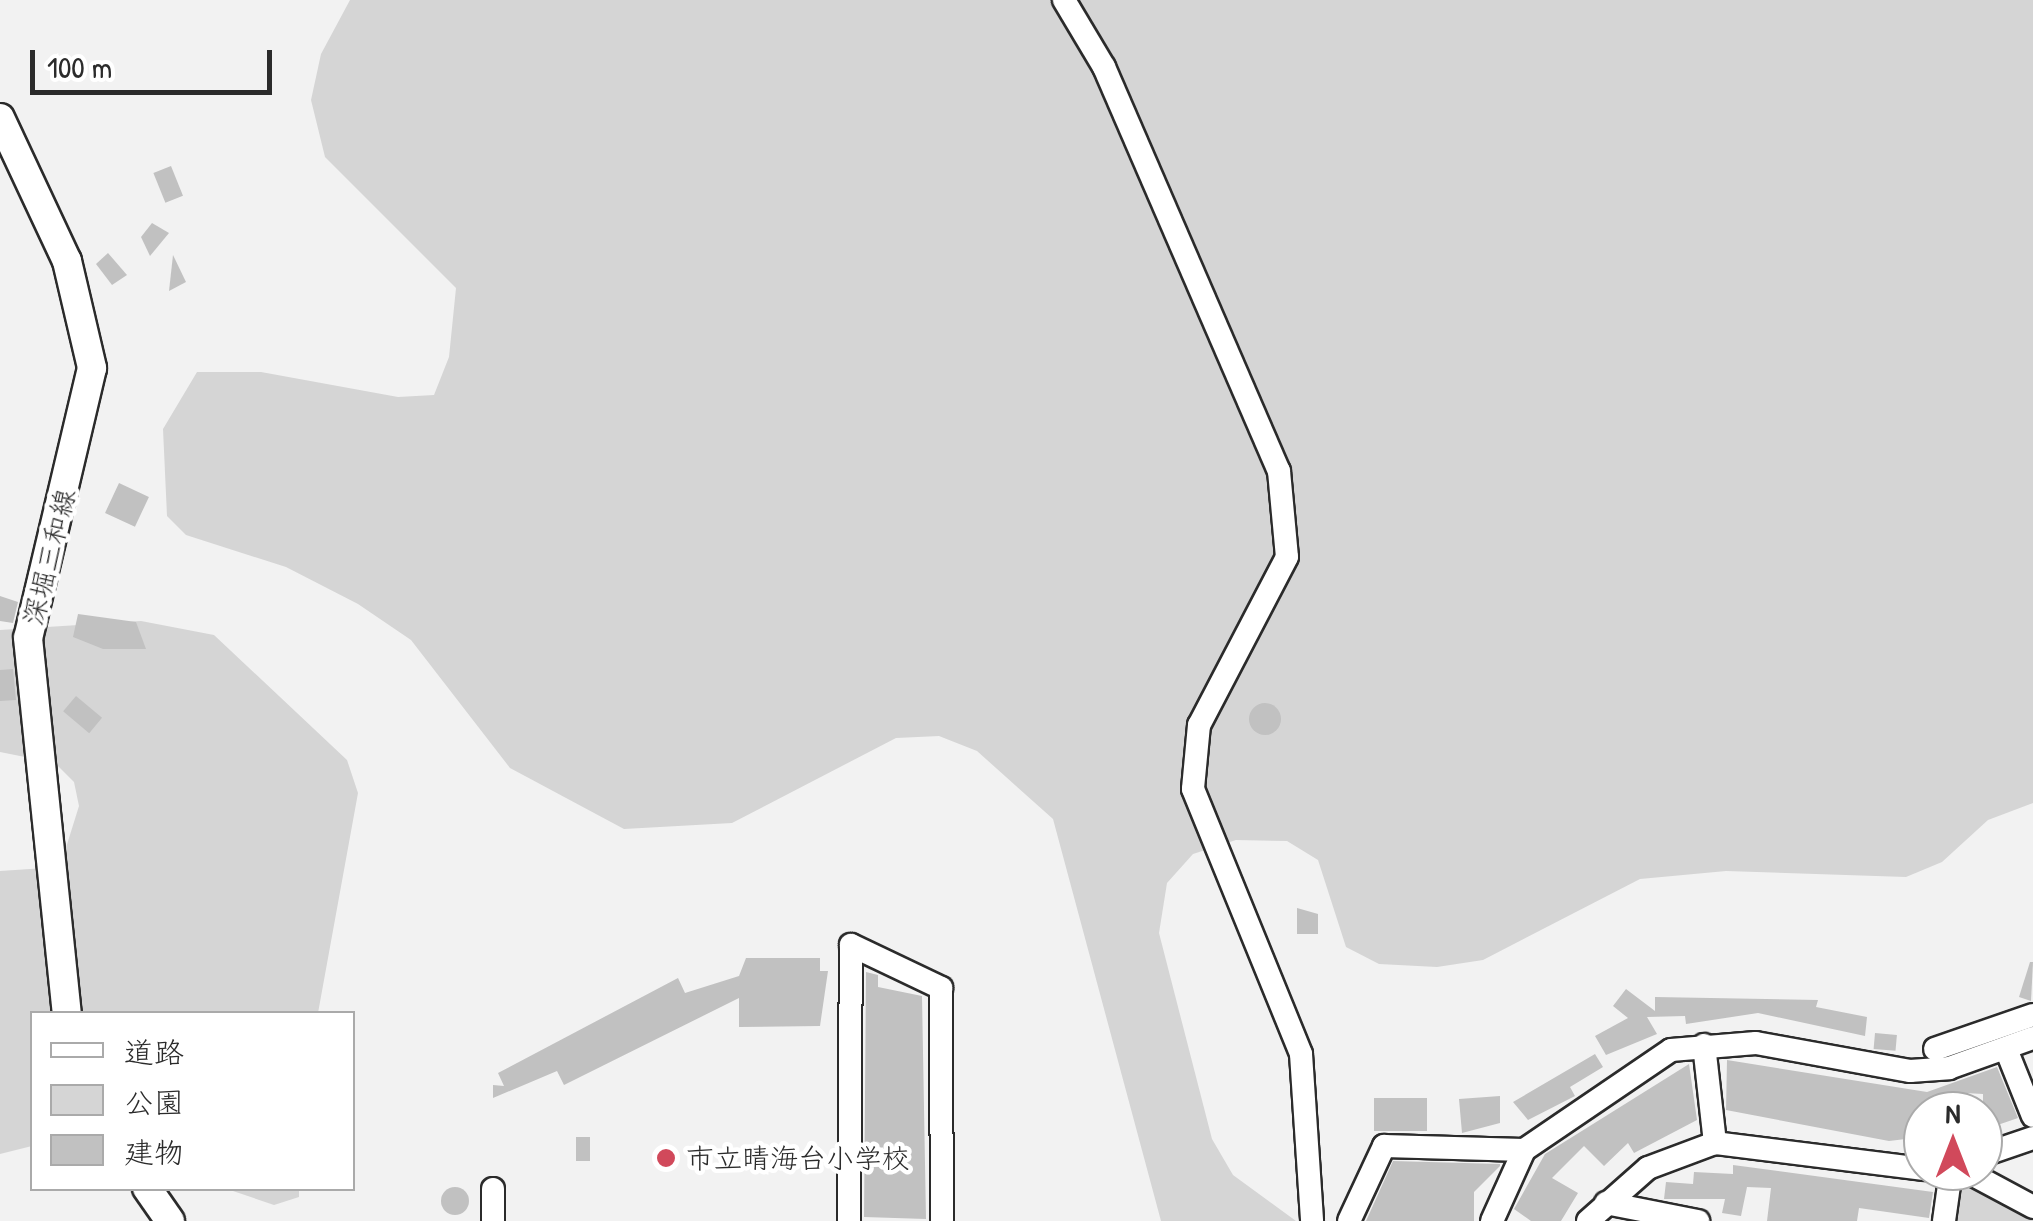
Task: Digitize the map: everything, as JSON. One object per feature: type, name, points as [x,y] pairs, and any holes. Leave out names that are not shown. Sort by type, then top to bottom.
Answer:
[{"type":"main road","name":"深堀三和線","points":[[0,118],[67,260],[92,368],[28,638],[68,1011]]},
{"type":"main road","points":[[149,1191],[170,1221]]},
{"type":"street","points":[[1064,0],[1104,67],[1208,303],[1279,472],[1288,515],[1276,588],[1199,725],[1193,789],[1301,1054],[1312,1221]]},
{"type":"street","points":[[849,1221],[851,945],[941,988],[942,1221]]},
{"type":"street","points":[[1934,1049],[2033,1015]]},
{"type":"street","points":[[1492,1221],[1524,1150],[1587,1098],[1671,1050],[1756,1043],[1910,1071],[2006,1049],[2033,1038]]},
{"type":"street","points":[[1704,1045],[1715,1144]]},
{"type":"street","points":[[2006,1049],[2033,1116]]},
{"type":"street","points":[[2003,1148],[2033,1138]]},
{"type":"street","points":[[1588,1221],[1648,1168],[1715,1144],[1903,1167]]},
{"type":"street","points":[[1349,1221],[1384,1146],[1524,1150]]},
{"type":"street","points":[[494,1188],[494,1221]]},
{"type":"street","points":[[2003,1190],[2033,1206]]},
{"type":"street","points":[[1944,1221],[1948,1191]]},
{"type":"street","points":[[1606,1203],[1698,1221]]},
{"type":"green space","points":[[350,0],[2033,0],[2033,803],[1988,820],[1942,862],[1906,877],[1726,871],[1640,879],[1483,960],[1437,967],[1379,964],[1346,947],[1318,860],[1287,841],[1236,840],[1193,854],[1167,883],[1159,933],[1212,1139],[1233,1175],[1296,1221],[1161,1221],[1053,819],[977,751],[939,736],[896,738],[732,823],[624,829],[510,768],[411,640],[358,604],[286,567],[186,535],[167,516],[163,429],[197,372],[261,372],[398,397],[434,395],[449,357],[456,288],[325,157],[311,100],[321,54]]},
{"type":"green space","points":[[141,621],[214,635],[347,760],[358,793],[318,1011],[30,1011],[30,1146],[0,1154],[0,871],[45,868],[64,854],[79,806],[74,782],[55,763],[0,752],[0,630]]},
{"type":"green space","points":[[233,1191],[299,1191],[299,1197],[274,1205]]},
{"type":"green space","points":[[1956,1191],[1986,1191],[2033,1214],[2033,1221],[1951,1221]]},
{"type":"building","points":[[171,166],[183,196],[165,203],[153,173]]},
{"type":"building","points":[[152,223],[169,233],[150,256],[141,237]]},
{"type":"building","points":[[108,253],[127,275],[112,285],[96,264]]},
{"type":"building","points":[[173,255],[186,282],[169,291]]},
{"type":"building","points":[[119,483],[149,497],[135,527],[105,513]]},
{"type":"building","points":[[0,596],[18,602],[13,623],[0,621]]},
{"type":"building","points":[[78,614],[136,622],[146,649],[103,649],[73,637]]},
{"type":"building","points":[[13,669],[16,700],[0,701],[0,670]]},
{"type":"building","points":[[76,696],[102,718],[89,733],[63,711]]},
{"type":"building","points":[[1265,703],[1276,708],[1281,719],[1276,730],[1265,735],[1254,730],[1249,719],[1254,708]]},
{"type":"building","points":[[1297,908],[1318,914],[1318,934],[1297,934]]},
{"type":"building","points":[[746,958],[820,958],[820,971],[828,971],[820,1026],[739,1027],[739,998],[564,1085],[557,1071],[493,1098],[493,1085],[504,1086],[498,1073],[678,978],[685,993],[739,976]]},
{"type":"building","points":[[2033,962],[2031,1001],[2019,997]]},
{"type":"building","points":[[866,972],[878,975],[878,987],[922,996],[926,1219],[864,1217]]},
{"type":"building","points":[[1626,989],[1655,1011],[1655,997],[1818,1000],[1816,1007],[1867,1017],[1865,1036],[1758,1013],[1686,1024],[1685,1016],[1647,1017],[1657,1034],[1606,1055],[1595,1036],[1628,1018],[1613,1006]]},
{"type":"building","points":[[1875,1033],[1897,1035],[1896,1051],[1874,1049]]},
{"type":"building","points":[[1595,1054],[1603,1067],[1570,1087],[1575,1096],[1528,1120],[1513,1102]]},
{"type":"building","points":[[1727,1060],[1921,1091],[1903,1091],[1903,1139],[1889,1141],[1726,1110]]},
{"type":"building","points":[[1689,1064],[1697,1120],[1634,1153],[1628,1143],[1604,1166],[1584,1146],[1552,1178],[1578,1193],[1561,1221],[1531,1221],[1514,1209],[1545,1154]]},
{"type":"building","points":[[1997,1067],[2018,1118],[2003,1123],[2003,1091],[1930,1091]]},
{"type":"building","points":[[1500,1096],[1500,1123],[1462,1133],[1459,1099]]},
{"type":"building","points":[[1374,1098],[1427,1098],[1427,1131],[1374,1131]]},
{"type":"building","points":[[576,1137],[590,1137],[590,1161],[576,1161]]},
{"type":"building","points":[[1393,1161],[1500,1166],[1474,1192],[1474,1221],[1366,1221]]},
{"type":"building","points":[[1733,1165],[1903,1188],[1903,1191],[1933,1192],[1929,1218],[1859,1208],[1857,1221],[1767,1221],[1771,1188],[1747,1187],[1741,1216],[1722,1213],[1725,1199],[1664,1199],[1666,1182],[1693,1184],[1694,1172],[1733,1174]]},
{"type":"building","points":[[455,1187],[465,1191],[469,1201],[465,1211],[455,1215],[445,1211],[441,1201],[445,1191]]},
{"type":"place","name":"市立晴海台小学校","points":[[666,1158]]}]
